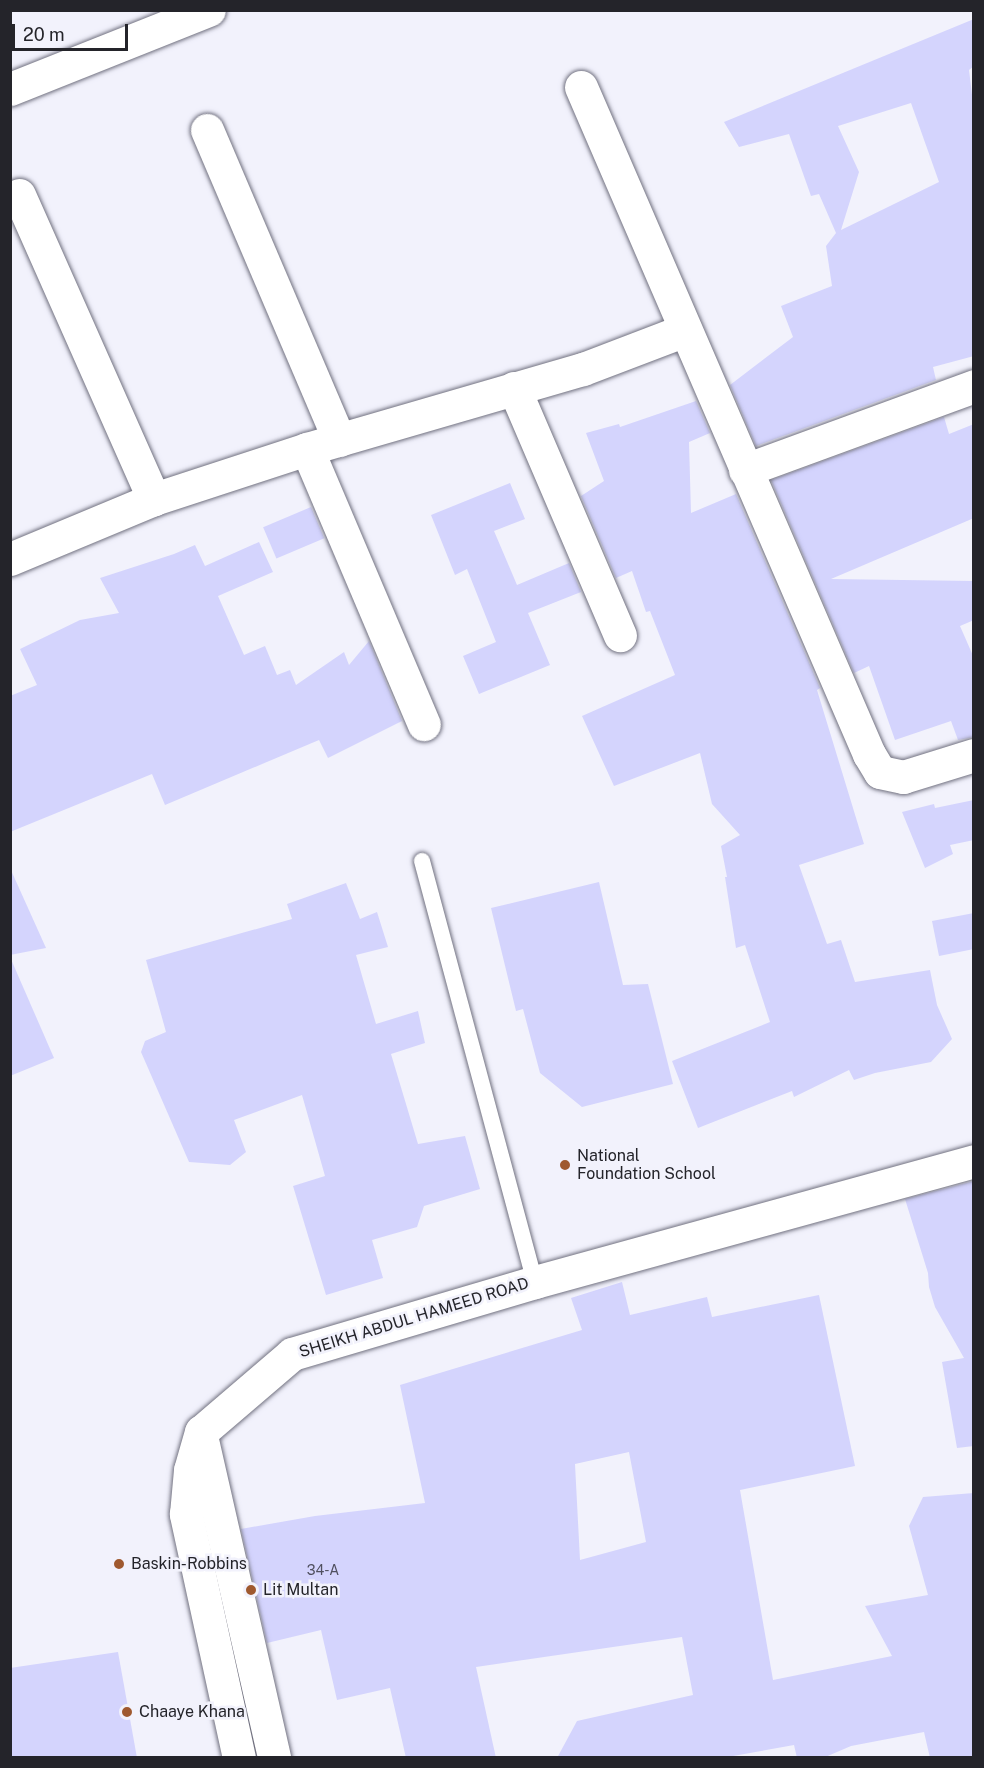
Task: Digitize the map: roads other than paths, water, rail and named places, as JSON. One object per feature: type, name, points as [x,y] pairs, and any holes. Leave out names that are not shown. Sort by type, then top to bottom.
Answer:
[{"type":"street","points":[[10,89],[209,10]]},
{"type":"street","points":[[581,87],[869,754],[880,772],[903,777],[974,755]]},
{"type":"street","points":[[207,130],[339,440]]},
{"type":"street","points":[[19,195],[154,499]]},
{"type":"street","points":[[10,559],[154,499],[307,449],[583,369],[685,330]]},
{"type":"street","points":[[745,470],[974,386]]},
{"type":"street","points":[[514,388],[620,635]]},
{"type":"street","points":[[307,449],[424,724]]},
{"type":"street","name":"SHEIKH ABDUL HAMEED ROAD","points":[[201,1432],[292,1354],[535,1282],[974,1161]]},
{"type":"street","points":[[201,1432],[190,1470],[186,1514],[239,1758]]},
{"type":"street","points":[[201,1432],[274,1758]]},
{"type":"lane","points":[[422,861],[535,1282]]},
{"type":"place","name":"National Foundation School","points":[[565,1165]]},
{"type":"place","name":"Baskin-Robbins","points":[[119,1564]]},
{"type":"place","name":"Lit Multan","points":[[251,1590]]},
{"type":"place","name":"Chaaye Khana","points":[[127,1712]]}]
